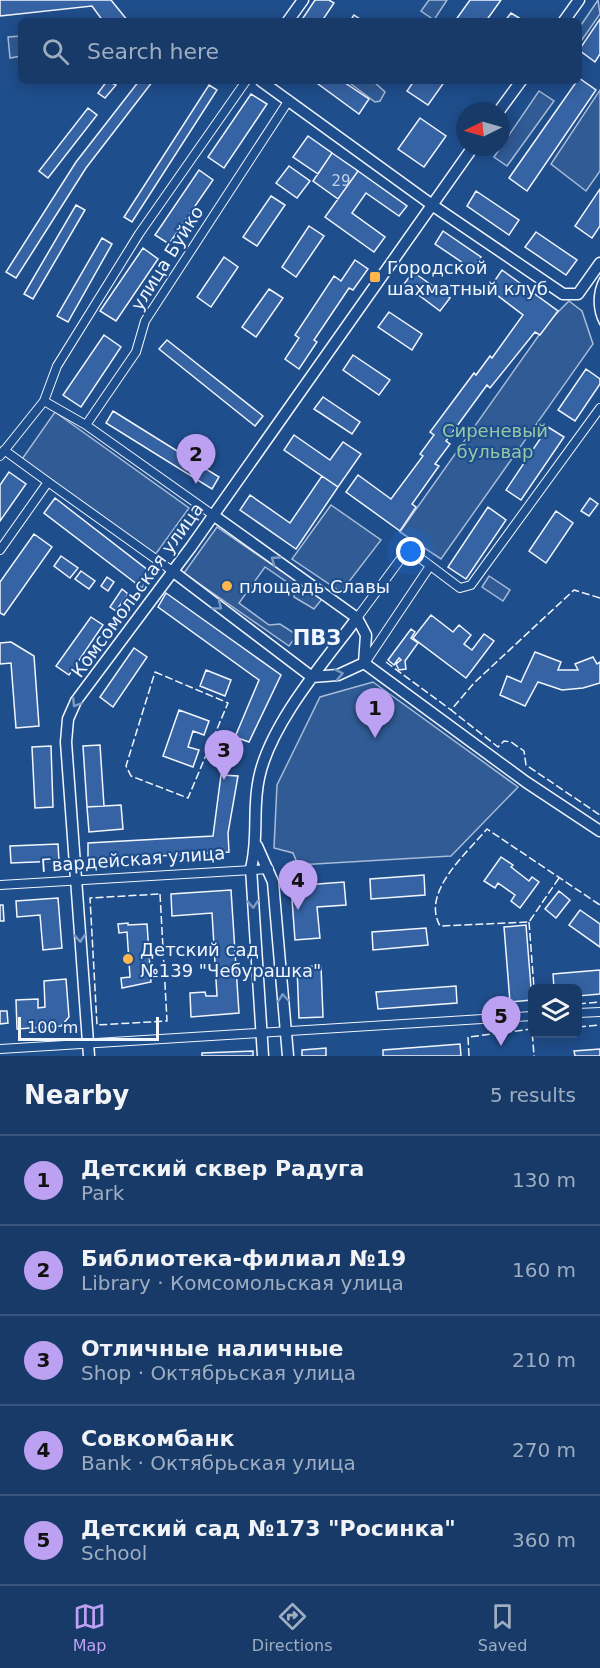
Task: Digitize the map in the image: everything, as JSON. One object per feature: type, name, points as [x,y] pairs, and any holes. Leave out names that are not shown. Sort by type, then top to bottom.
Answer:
[{"type":"street","points":[[290,18],[303,0]]},
{"type":"street","points":[[566,18],[579,0]]},
{"type":"street","points":[[244,84],[139,234],[57,366],[44,401],[2,453],[48,482],[171,570],[312,677],[338,675],[364,663],[430,566]]},
{"type":"street","points":[[265,84],[431,204],[563,294],[578,294],[600,263]]},
{"type":"street","points":[[506,102],[519,84]]},
{"type":"street","name":"улица Буйко","points":[[86,425],[136,352],[145,321],[289,100]]},
{"type":"street","name":"Комсомольская улица","points":[[89,1056],[66,751],[68,719],[76,701],[213,515],[466,156]]},
{"type":"street","points":[[44,401],[86,425],[357,618],[366,635],[364,663]]},
{"type":"street","points":[[263,1056],[251,868],[257,846],[255,804],[265,755],[312,677],[408,549],[459,588],[471,585],[600,408]]},
{"type":"street","points":[[0,550],[48,482]]},
{"type":"street","points":[[364,663],[526,782],[600,831]]},
{"type":"street","points":[[257,846],[273,882],[288,1056]]},
{"type":"street","name":"Гвардейская улица","points":[[0,885],[251,868],[269,869]]},
{"type":"street","points":[[582,1013],[600,1012]]},
{"type":"street","points":[[0,1049],[528,1016]]},
{"type":"shaded area","points":[[429,0],[447,0],[435,18],[431,18],[421,11]]},
{"type":"shaded area","points":[[598,0],[600,14],[582,40],[582,24]]},
{"type":"shaded area","points":[[18,36],[18,57],[10,58],[8,37]]},
{"type":"shaded area","points":[[351,84],[376,84],[385,92],[380,101],[375,102]]},
{"type":"shaded area","points":[[600,90],[600,171],[586,191],[551,164]]},
{"type":"shaded area","points":[[539,91],[554,101],[507,166],[494,157],[510,156],[510,134]]},
{"type":"shaded area","name":"Сиреневый бульвар","points":[[569,301],[582,311],[593,344],[441,559],[400,532],[549,321]]},
{"type":"shaded area","points":[[55,412],[189,508],[155,555],[20,462]]},
{"type":"shaded area","points":[[331,505],[381,540],[341,592],[292,559]]},
{"type":"shaded area","name":"площадь Славы","points":[[217,527],[322,599],[314,609],[294,597],[294,587],[265,567],[239,603],[269,625],[280,624],[297,635],[289,646],[184,573]]},
{"type":"shaded area","points":[[489,576],[510,590],[503,601],[482,587]]},
{"type":"shaded area","points":[[373,682],[518,787],[451,856],[298,865],[293,853],[274,848],[277,785],[320,697]]},
{"type":"building","points":[[0,0],[111,0],[126,18],[101,18],[92,6],[0,16]]},
{"type":"building","points":[[315,0],[329,0],[334,3],[324,18],[303,18]]},
{"type":"building","points":[[470,0],[501,0],[488,18],[457,18]]},
{"type":"building","points":[[511,13],[519,18],[507,18]]},
{"type":"building","points":[[600,19],[600,54],[595,62],[582,52],[582,46]]},
{"type":"building","points":[[582,80],[596,90],[527,191],[509,178],[575,84],[582,84]]},
{"type":"building","points":[[105,84],[116,85],[105,98],[98,93]]},
{"type":"building","points":[[137,84],[151,84],[86,168],[16,278],[6,272],[76,162]]},
{"type":"building","points":[[318,84],[346,84],[369,99],[359,114]]},
{"type":"building","points":[[412,84],[443,84],[428,105],[407,91]]},
{"type":"building","points":[[209,85],[217,90],[132,222],[124,217]]},
{"type":"building","points":[[251,94],[267,104],[224,168],[208,157]]},
{"type":"building","points":[[88,108],[97,115],[48,178],[39,171]]},
{"type":"building","points":[[420,118],[446,136],[424,167],[398,149]]},
{"type":"building","points":[[308,136],[332,153],[318,174],[293,157]]},
{"type":"building","points":[[332,153],[358,171],[338,199],[313,181]]},
{"type":"building","points":[[289,166],[310,181],[297,198],[276,183]]},
{"type":"building","points":[[199,170],[213,180],[169,244],[155,235]]},
{"type":"building","points":[[358,171],[407,206],[399,216],[366,193],[352,213],[385,237],[374,252],[325,217]]},
{"type":"building","points":[[600,189],[600,226],[592,238],[575,226]]},
{"type":"building","points":[[476,191],[519,220],[509,235],[467,206]]},
{"type":"building","points":[[271,196],[285,205],[257,246],[243,237]]},
{"type":"building","points":[[76,205],[85,210],[33,299],[24,294]]},
{"type":"building","points":[[309,226],[324,236],[296,277],[282,267]]},
{"type":"building","points":[[443,231],[481,257],[472,269],[435,244]]},
{"type":"building","points":[[536,232],[577,260],[566,275],[525,247]]},
{"type":"building","points":[[102,238],[112,244],[68,322],[57,316]]},
{"type":"building","points":[[143,248],[158,259],[116,321],[100,311]]},
{"type":"building","points":[[224,257],[238,267],[211,307],[197,297]]},
{"type":"building","points":[[355,260],[368,269],[353,290],[349,288],[314,340],[317,342],[299,369],[285,359],[299,338],[295,335],[334,276],[341,281]]},
{"type":"building","points":[[502,270],[558,311],[540,335],[535,332],[490,388],[487,385],[446,441],[450,444],[435,464],[439,466],[412,504],[416,507],[400,531],[346,492],[358,475],[391,499],[423,456],[420,454],[434,435],[430,432],[474,373],[476,375],[490,356],[492,358],[523,315],[489,289]]},
{"type":"building","points":[[413,272],[450,298],[440,311],[404,284]]},
{"type":"building","points":[[269,289],[283,298],[256,337],[242,327]]},
{"type":"building","points":[[389,312],[422,334],[412,350],[378,327]]},
{"type":"building","points":[[104,335],[121,347],[81,407],[63,395]]},
{"type":"building","points":[[167,340],[263,416],[255,426],[159,349]]},
{"type":"building","points":[[353,355],[390,380],[379,395],[343,370]]},
{"type":"building","points":[[586,369],[600,379],[600,384],[575,421],[558,410]]},
{"type":"building","points":[[323,397],[360,422],[352,434],[314,409]]},
{"type":"building","points":[[113,411],[219,477],[212,489],[106,423]]},
{"type":"building","points":[[548,427],[564,437],[521,500],[506,490]]},
{"type":"building","points":[[294,435],[330,460],[343,442],[361,454],[338,487],[284,450]]},
{"type":"building","points":[[9,472],[26,484],[0,521],[0,485]]},
{"type":"building","points":[[322,476],[338,487],[296,549],[240,510],[250,495],[290,523]]},
{"type":"building","points":[[55,498],[153,574],[142,588],[44,513]]},
{"type":"building","points":[[590,498],[598,504],[589,516],[581,511]]},
{"type":"building","points":[[488,507],[506,520],[466,579],[448,567]]},
{"type":"building","points":[[556,511],[573,523],[546,563],[529,551]]},
{"type":"building","points":[[34,534],[52,547],[4,615],[0,613],[0,582]]},
{"type":"building","points":[[61,556],[78,568],[70,578],[54,566]]},
{"type":"building","points":[[81,571],[95,581],[89,589],[75,579]]},
{"type":"building","points":[[107,577],[114,582],[108,591],[101,586]]},
{"type":"building","points":[[122,589],[128,594],[116,611],[110,607]]},
{"type":"building","points":[[166,593],[281,675],[249,742],[235,737],[259,680],[158,607]]},
{"type":"building","points":[[431,615],[453,632],[459,625],[471,635],[464,644],[472,650],[484,634],[494,641],[466,678],[413,638]]},
{"type":"building","points":[[91,617],[103,625],[69,675],[56,666]]},
{"type":"building","points":[[411,629],[415,632],[411,638],[418,643],[405,661],[406,669],[399,670],[396,664],[401,660],[399,658],[394,665],[388,660]]},
{"type":"building","points":[[11,642],[34,656],[39,726],[16,728],[11,663],[0,664],[0,643]]},
{"type":"building","points":[[134,648],[147,657],[113,707],[100,697]]},
{"type":"building","points":[[535,652],[561,662],[558,670],[578,670],[575,664],[593,657],[597,664],[600,662],[600,683],[583,688],[562,690],[538,682],[525,706],[500,695],[507,676],[521,682]]},
{"type":"building","points":[[206,670],[231,680],[225,696],[200,686]]},
{"type":"building","points":[[179,710],[209,721],[204,735],[193,731],[188,747],[199,750],[193,767],[163,756]]},
{"type":"building","points":[[100,745],[104,806],[87,807],[83,746]]},
{"type":"building","points":[[51,746],[53,807],[35,808],[32,747]]},
{"type":"building","points":[[221,775],[238,776],[228,833],[229,852],[88,860],[88,843],[213,836]]},
{"type":"building","points":[[121,805],[123,829],[89,832],[87,807]]},
{"type":"building","points":[[58,844],[59,861],[11,863],[10,846]]},
{"type":"building","points":[[501,857],[529,881],[532,877],[539,882],[520,908],[511,901],[515,895],[498,883],[495,888],[484,881]]},
{"type":"building","points":[[424,875],[425,895],[371,899],[370,879]]},
{"type":"building","points":[[344,882],[346,905],[317,907],[320,938],[295,940],[291,886]]},
{"type":"building","points":[[231,890],[239,1013],[191,1017],[190,993],[205,992],[206,996],[217,996],[212,913],[172,916],[171,894]]},
{"type":"building","points":[[559,891],[570,900],[556,918],[545,909]]},
{"type":"building","points":[[58,898],[62,948],[43,950],[40,915],[17,917],[16,901]]},
{"type":"building","points":[[0,905],[3,905],[4,921],[0,921]]},
{"type":"building","points":[[580,910],[600,924],[600,947],[569,925]]},
{"type":"building","name":"Детский сад №139 \"Чебурашка\"","points":[[128,923],[128,925],[147,924],[151,982],[122,988],[121,978],[130,977],[127,932],[119,933],[118,924]]},
{"type":"building","points":[[526,925],[531,984],[528,984],[528,1000],[510,1002],[504,927]]},
{"type":"building","points":[[426,928],[428,945],[373,950],[372,932]]},
{"type":"building","points":[[321,966],[323,1017],[299,1018],[297,967]]},
{"type":"building","points":[[600,970],[600,994],[582,996],[582,984],[554,984],[553,974]]},
{"type":"building","points":[[66,979],[69,1017],[61,1026],[17,1029],[16,1000],[38,999],[38,1008],[45,1007],[44,981]]},
{"type":"building","points":[[456,986],[457,1003],[378,1009],[376,992]]},
{"type":"building","points":[[0,1011],[7,1011],[8,1023],[0,1024]]},
{"type":"building","points":[[460,1044],[461,1056],[383,1056],[383,1050]]},
{"type":"building","points":[[326,1048],[326,1056],[302,1056],[302,1050]]},
{"type":"building","points":[[600,1049],[600,1056],[575,1056],[574,1051]]},
{"type":"building","points":[[253,1051],[253,1056],[202,1056],[202,1053]]},
{"type":"tram line","points":[[600,277],[594,301],[600,325]]},
{"type":"fence","points":[[600,598],[574,590],[474,683],[451,710],[498,747],[504,741],[511,742],[524,751],[526,765],[600,815]]},
{"type":"fence","points":[[386,662],[451,710]]},
{"type":"fence","points":[[155,672],[228,703],[188,798],[131,776],[126,766],[155,672]]},
{"type":"fence","points":[[559,878],[529,922],[440,926],[436,913],[436,900],[441,887],[448,874],[487,829],[600,905]]},
{"type":"fence","points":[[160,894],[167,1021],[97,1025],[90,898],[160,894]]},
{"type":"fence","points":[[529,922],[534,984]]},
{"type":"fence","points":[[582,1004],[600,1002]]},
{"type":"fence","points":[[582,1027],[600,1025]]},
{"type":"fence","points":[[469,1056],[468,1037],[532,1029],[534,1056]]},
{"type":"place","name":"Городской шахматный клуб","points":[[375,277]]},
{"type":"place","name":"Библиотека-филиал №19","points":[[196,484]]},
{"type":"place","name":"площадь Славы","points":[[227,586]]},
{"type":"place","name":"Детский сквер Радуга","points":[[375,738]]},
{"type":"place","name":"Отличные наличные","points":[[224,780]]},
{"type":"place","name":"Совкомбанк","points":[[298,910]]},
{"type":"place","name":"Детский сад №139 \"Чебурашка\"","points":[[128,959]]},
{"type":"place","name":"Детский сад №173 \"Росинка\"","points":[[501,1046]]},
{"type":"district","name":"ПВЗ","points":[[317,638]]}]
